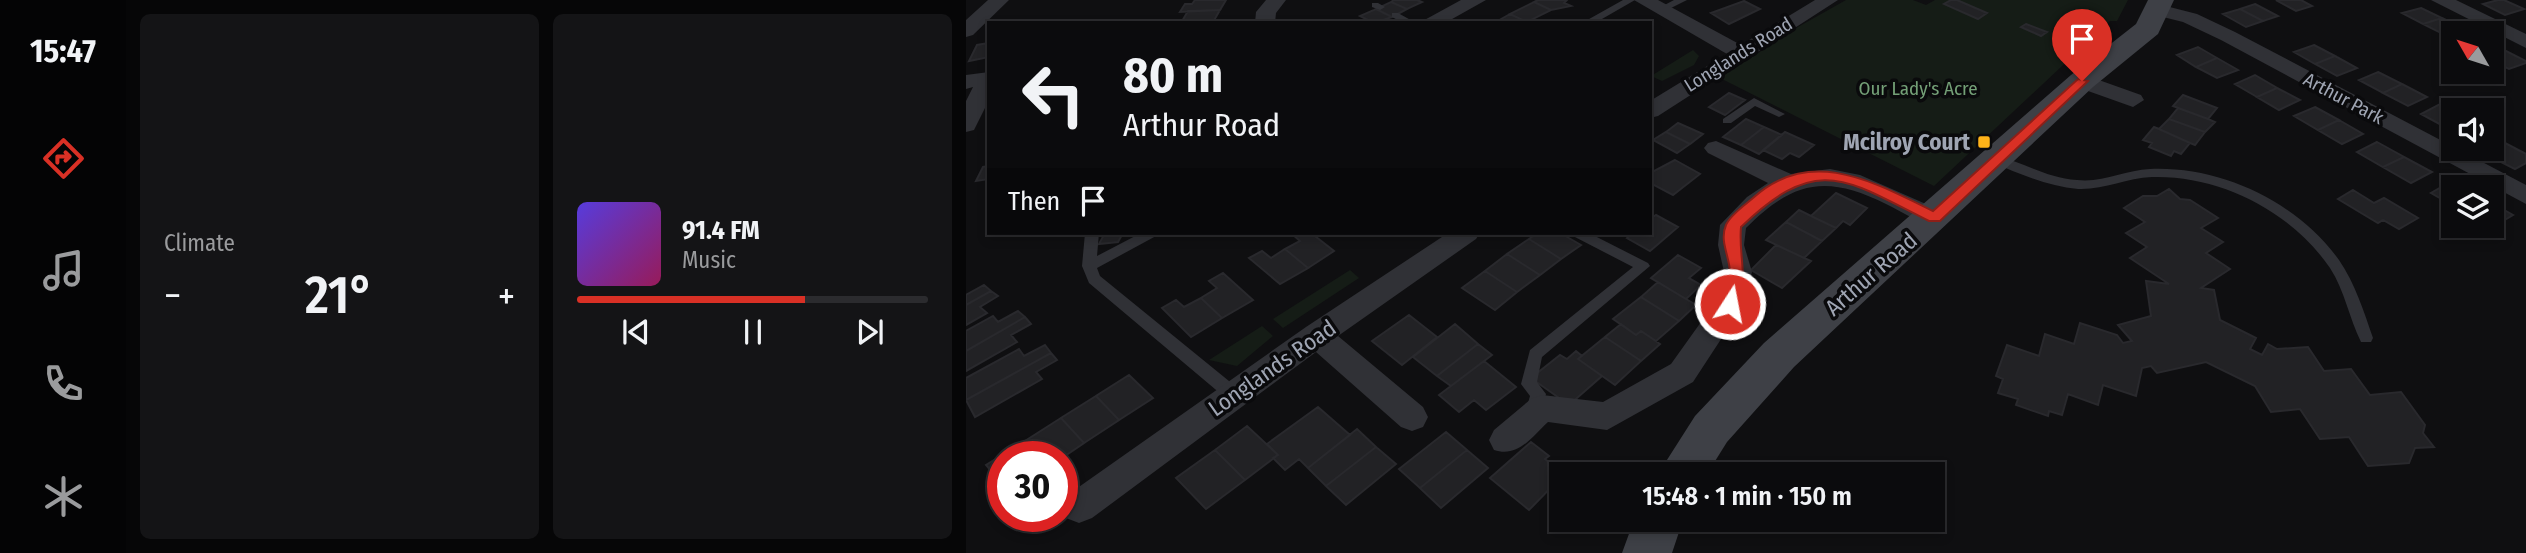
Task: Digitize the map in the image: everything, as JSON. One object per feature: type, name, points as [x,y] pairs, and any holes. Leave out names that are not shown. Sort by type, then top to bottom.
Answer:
[{"type":"street","points":[[1265,21],[1266,12],[1276,0]]},
{"type":"street","points":[[1433,21],[1476,0]]},
{"type":"street","name":"Longlands Road","points":[[1652,110],[1828,0]]},
{"type":"street","points":[[2441,0],[2526,42]]},
{"type":"street","points":[[966,5],[996,3]]},
{"type":"street","points":[[966,31],[996,3]]},
{"type":"street","points":[[1653,5],[1740,53]]},
{"type":"street","name":"Arthur Road","points":[[1689,462],[1711,429],[1779,355],[1935,218],[2082,81],[2148,28],[2160,5]]},
{"type":"street","name":"Arthur Park","points":[[2160,5],[2228,36],[2526,196]]},
{"type":"street","points":[[966,82],[987,78]]},
{"type":"street","points":[[966,125],[987,80]]},
{"type":"street","points":[[2082,81],[2133,100]]},
{"type":"street","points":[[1716,148],[1788,183]]},
{"type":"street","points":[[1506,440],[1542,408],[1607,416],[1682,373],[1730,304],[1738,272],[1731,245],[1733,225],[1764,196],[1788,183],[1827,174],[1864,183],[1935,218]]},
{"type":"street","name":"Longlands Road","points":[[1079,507],[1317,335],[1465,235]]},
{"type":"street","points":[[1317,335],[1412,417]]},
{"type":"street","points":[[1647,553],[1655,532]]},
{"type":"lane","points":[[1591,21],[1630,0]]},
{"type":"lane","points":[[1653,5],[1682,0]]},
{"type":"lane","points":[[1395,15],[1406,21]]},
{"type":"lane","points":[[1727,121],[1754,101],[1779,114]]},
{"type":"lane","points":[[1996,159],[2038,177],[2069,183],[2089,185],[2152,173],[2189,175],[2226,184],[2251,196],[2288,218],[2321,247],[2350,293],[2366,338]]},
{"type":"lane","points":[[1092,235],[1089,266],[1094,279],[1234,395]]},
{"type":"lane","points":[[1089,266],[1148,235]]},
{"type":"lane","points":[[1536,403],[1538,394],[1529,384],[1535,354],[1643,266],[1582,235]]},
{"type":"green space","name":"Our Lady's Acre","points":[[1846,0],[1913,0],[1926,5],[1935,0],[2128,0],[2117,21],[2110,21],[1934,186],[1720,78],[1798,27]]},
{"type":"green space","points":[[1693,50],[1699,56],[1694,65],[1662,81],[1652,75]]},
{"type":"green space","points":[[1350,270],[1359,278],[1283,328],[1273,319]]},
{"type":"green space","points":[[1262,326],[1273,336],[1237,366],[1209,360]]},
{"type":"building","points":[[1195,0],[1226,0],[1220,10],[1180,12],[1185,4],[1192,4]]},
{"type":"building","points":[[1567,0],[1564,3],[1571,6],[1551,10],[1534,2]]},
{"type":"building","points":[[1951,0],[1987,13],[1978,19],[1944,4]]},
{"type":"building","points":[[2276,0],[2301,0],[2312,6],[2296,11]]},
{"type":"building","points":[[2498,0],[2524,9],[2505,15],[2483,4]]},
{"type":"building","points":[[1744,1],[1760,9],[1729,24],[1711,13]]},
{"type":"building","points":[[1391,2],[1422,2],[1407,9]]},
{"type":"building","points":[[1391,2],[1407,9],[1392,17],[1376,9]]},
{"type":"building","points":[[1534,2],[1551,10],[1529,21],[1510,14]]},
{"type":"building","points":[[2255,4],[2278,16],[2263,21],[2240,9]]},
{"type":"building","points":[[2421,8],[2442,18],[2423,24],[2402,13]]},
{"type":"building","points":[[1376,9],[1392,17],[1370,21],[1360,16]]},
{"type":"building","points":[[2240,9],[2263,21],[2246,27],[2223,14]]},
{"type":"building","points":[[1220,10],[1214,21],[1182,21],[1188,11]]},
{"type":"building","points":[[1510,14],[1525,21],[1498,21]]},
{"type":"building","points":[[2442,18],[2448,21],[2441,21],[2441,33],[2423,24]]},
{"type":"building","points":[[2026,24],[2047,32],[2041,36],[2021,27]]},
{"type":"building","points":[[987,43],[987,57],[969,61],[977,45]]},
{"type":"building","points":[[2314,45],[2335,56],[2315,64],[2294,52]]},
{"type":"building","points":[[2198,47],[2217,58],[2196,67],[2177,55]]},
{"type":"building","points":[[2504,50],[2526,61],[2509,69],[2504,67]]},
{"type":"building","points":[[2335,56],[2357,68],[2337,76],[2315,64]]},
{"type":"building","points":[[2217,58],[2238,70],[2217,78],[2196,67]]},
{"type":"building","points":[[2378,72],[2402,84],[2383,93],[2359,80]]},
{"type":"building","points":[[2255,75],[2277,88],[2257,97],[2235,84]]},
{"type":"building","points":[[2402,84],[2427,97],[2408,106],[2383,93]]},
{"type":"building","points":[[2277,88],[2300,100],[2279,110],[2257,97]]},
{"type":"building","points":[[1729,93],[1745,100],[1725,115],[1709,107]]},
{"type":"building","points":[[2183,95],[2217,108],[2208,119],[2173,106]]},
{"type":"building","points":[[2441,104],[2441,125],[2421,114]]},
{"type":"building","points":[[2315,107],[2339,120],[2318,130],[2294,116]]},
{"type":"building","points":[[2178,108],[2215,122],[2205,132],[2169,119]]},
{"type":"building","points":[[1746,119],[1764,127],[1741,145],[1723,137]]},
{"type":"building","points":[[2169,119],[2205,132],[2195,145],[2159,129]]},
{"type":"building","points":[[2339,120],[2363,134],[2342,144],[2318,130]]},
{"type":"building","points":[[1678,123],[1703,134],[1690,144],[1666,132]]},
{"type":"building","points":[[1764,127],[1782,135],[1759,154],[1741,145]]},
{"type":"building","points":[[2154,127],[2190,143],[2181,154],[2174,151],[2171,156],[2149,147],[2152,143],[2143,140]]},
{"type":"building","points":[[1666,132],[1690,144],[1677,153],[1653,140]]},
{"type":"building","points":[[1785,132],[1814,145],[1799,157],[1790,153],[1782,159],[1763,150]]},
{"type":"building","points":[[2377,142],[2404,157],[2383,167],[2357,152]]},
{"type":"building","points":[[2504,144],[2526,154],[2526,163],[2515,169],[2499,161],[2504,161]]},
{"type":"building","points":[[2404,157],[2432,172],[2411,183],[2383,167]]},
{"type":"building","points":[[1675,160],[1700,174],[1673,195],[1652,184],[1652,172]]},
{"type":"building","points":[[987,166],[987,179],[976,181],[983,167]]},
{"type":"building","points":[[2441,187],[2441,199],[2431,193]]},
{"type":"building","points":[[2169,189],[2180,199],[2190,200],[2218,218],[2201,228],[2223,242],[2206,253],[2230,269],[2201,288],[2214,290],[2220,320],[2256,338],[2250,349],[2262,355],[2268,344],[2277,349],[2308,347],[2324,371],[2351,369],[2370,395],[2401,392],[2425,425],[2423,433],[2434,447],[2415,448],[2409,463],[2368,466],[2349,437],[2320,439],[2300,409],[2271,412],[2255,386],[2206,362],[2157,373],[2151,366],[2142,368],[2136,396],[2103,385],[2098,405],[2068,394],[2062,415],[2049,411],[2048,416],[2016,405],[2018,399],[1998,393],[2003,379],[1996,376],[2007,345],[2039,356],[2045,334],[2074,344],[2080,323],[2117,335],[2123,343],[2132,341],[2118,325],[2151,316],[2146,281],[2169,284],[2130,258],[2147,247],[2126,233],[2145,222],[2124,208],[2143,196],[2157,196]]},
{"type":"building","points":[[2353,190],[2374,203],[2384,198],[2418,218],[2399,229],[2383,220],[2378,223],[2338,199]]},
{"type":"building","points":[[1836,193],[1867,208],[1850,225],[1843,221],[1836,228],[1811,216]]},
{"type":"building","points":[[1799,210],[1836,228],[1822,241],[1786,222]]},
{"type":"building","points":[[2504,210],[2513,215],[2504,220]]},
{"type":"building","points":[[1656,215],[1678,227],[1650,251],[1627,238],[1631,235],[1652,235],[1652,218]]},
{"type":"building","points":[[1786,222],[1822,241],[1804,258],[1766,240]]},
{"type":"building","points":[[1104,235],[1122,235],[1118,242],[1099,244]]},
{"type":"building","points":[[1293,235],[1314,235],[1334,251],[1308,268],[1285,249],[1300,241]]},
{"type":"building","points":[[1535,235],[1564,235],[1581,245],[1561,259],[1529,239]]},
{"type":"building","points":[[1529,239],[1561,259],[1540,275],[1507,254]]},
{"type":"building","points":[[1776,245],[1811,261],[1782,288],[1751,270]]},
{"type":"building","points":[[1285,249],[1308,268],[1280,284],[1249,258],[1262,251],[1271,258]]},
{"type":"building","points":[[1507,254],[1540,275],[1517,292],[1485,271]]},
{"type":"building","points":[[1678,255],[1701,268],[1689,278],[1701,285],[1686,299],[1651,278]]},
{"type":"building","points":[[1485,271],[1517,292],[1495,310],[1462,288]]},
{"type":"building","points":[[1223,273],[1253,300],[1222,318],[1201,298],[1217,288],[1209,281]]},
{"type":"building","points":[[1658,282],[1696,305],[1679,321],[1641,297]]},
{"type":"building","points":[[984,285],[991,291],[966,305],[966,295]]},
{"type":"building","points":[[991,291],[998,296],[980,307],[987,313],[966,325],[966,305]]},
{"type":"building","points":[[1641,297],[1679,321],[1656,341],[1641,331],[1636,335],[1613,319]]},
{"type":"building","points":[[1201,298],[1222,318],[1191,337],[1162,308],[1176,300],[1184,307]]},
{"type":"building","points":[[1018,311],[1025,317],[966,351],[966,331],[993,316],[998,322]]},
{"type":"building","points":[[1409,315],[1437,337],[1402,365],[1372,341]]},
{"type":"building","points":[[1025,317],[1031,324],[1011,335],[1017,342],[966,371],[966,351]]},
{"type":"building","points":[[1455,324],[1478,344],[1437,376],[1413,357]]},
{"type":"building","points":[[1621,324],[1636,335],[1641,331],[1660,344],[1641,361],[1605,337]]},
{"type":"building","points":[[1605,337],[1641,361],[1615,385],[1578,359]]},
{"type":"building","points":[[1478,344],[1492,355],[1451,386],[1437,376]]},
{"type":"building","points":[[1045,345],[1051,353],[966,400],[966,378],[1019,349],[1024,356]]},
{"type":"building","points":[[1576,351],[1582,356],[1578,359],[1602,376],[1569,405],[1531,378],[1560,355],[1567,359]]},
{"type":"building","points":[[1051,353],[1057,360],[1036,372],[1042,379],[975,417],[966,400]]},
{"type":"building","points":[[1484,361],[1516,387],[1486,410],[1474,400],[1459,412],[1439,395]]},
{"type":"building","points":[[1129,375],[1153,398],[1119,420],[1096,396]]},
{"type":"building","points":[[1096,396],[1119,420],[1084,443],[1061,418]]},
{"type":"building","points":[[1318,407],[1350,435],[1308,468],[1299,459],[1285,470],[1273,458],[1278,455],[1267,444]]},
{"type":"building","points":[[1061,418],[1084,443],[1078,447],[1078,441],[1025,441]]},
{"type":"building","points":[[1247,426],[1278,455],[1245,480],[1215,450]]},
{"type":"building","points":[[1357,429],[1376,447],[1326,486],[1308,468]]},
{"type":"building","points":[[1446,432],[1467,450],[1420,488],[1399,469]]},
{"type":"building","points":[[1531,442],[1549,456],[1545,459],[1549,462],[1549,489],[1529,510],[1490,478]]},
{"type":"building","points":[[1376,447],[1396,464],[1346,505],[1326,486]]},
{"type":"building","points":[[1215,450],[1245,480],[1206,509],[1176,478]]},
{"type":"building","points":[[1467,450],[1488,468],[1441,508],[1420,488]]},
{"type":"place","name":"Mcilroy Court","points":[[1984,142]]},
{"type":"route","points":[[1730,304],[1738,272],[1731,245],[1733,225],[1764,196],[1788,183],[1827,174],[1864,183],[1935,218],[2082,81]]}]
